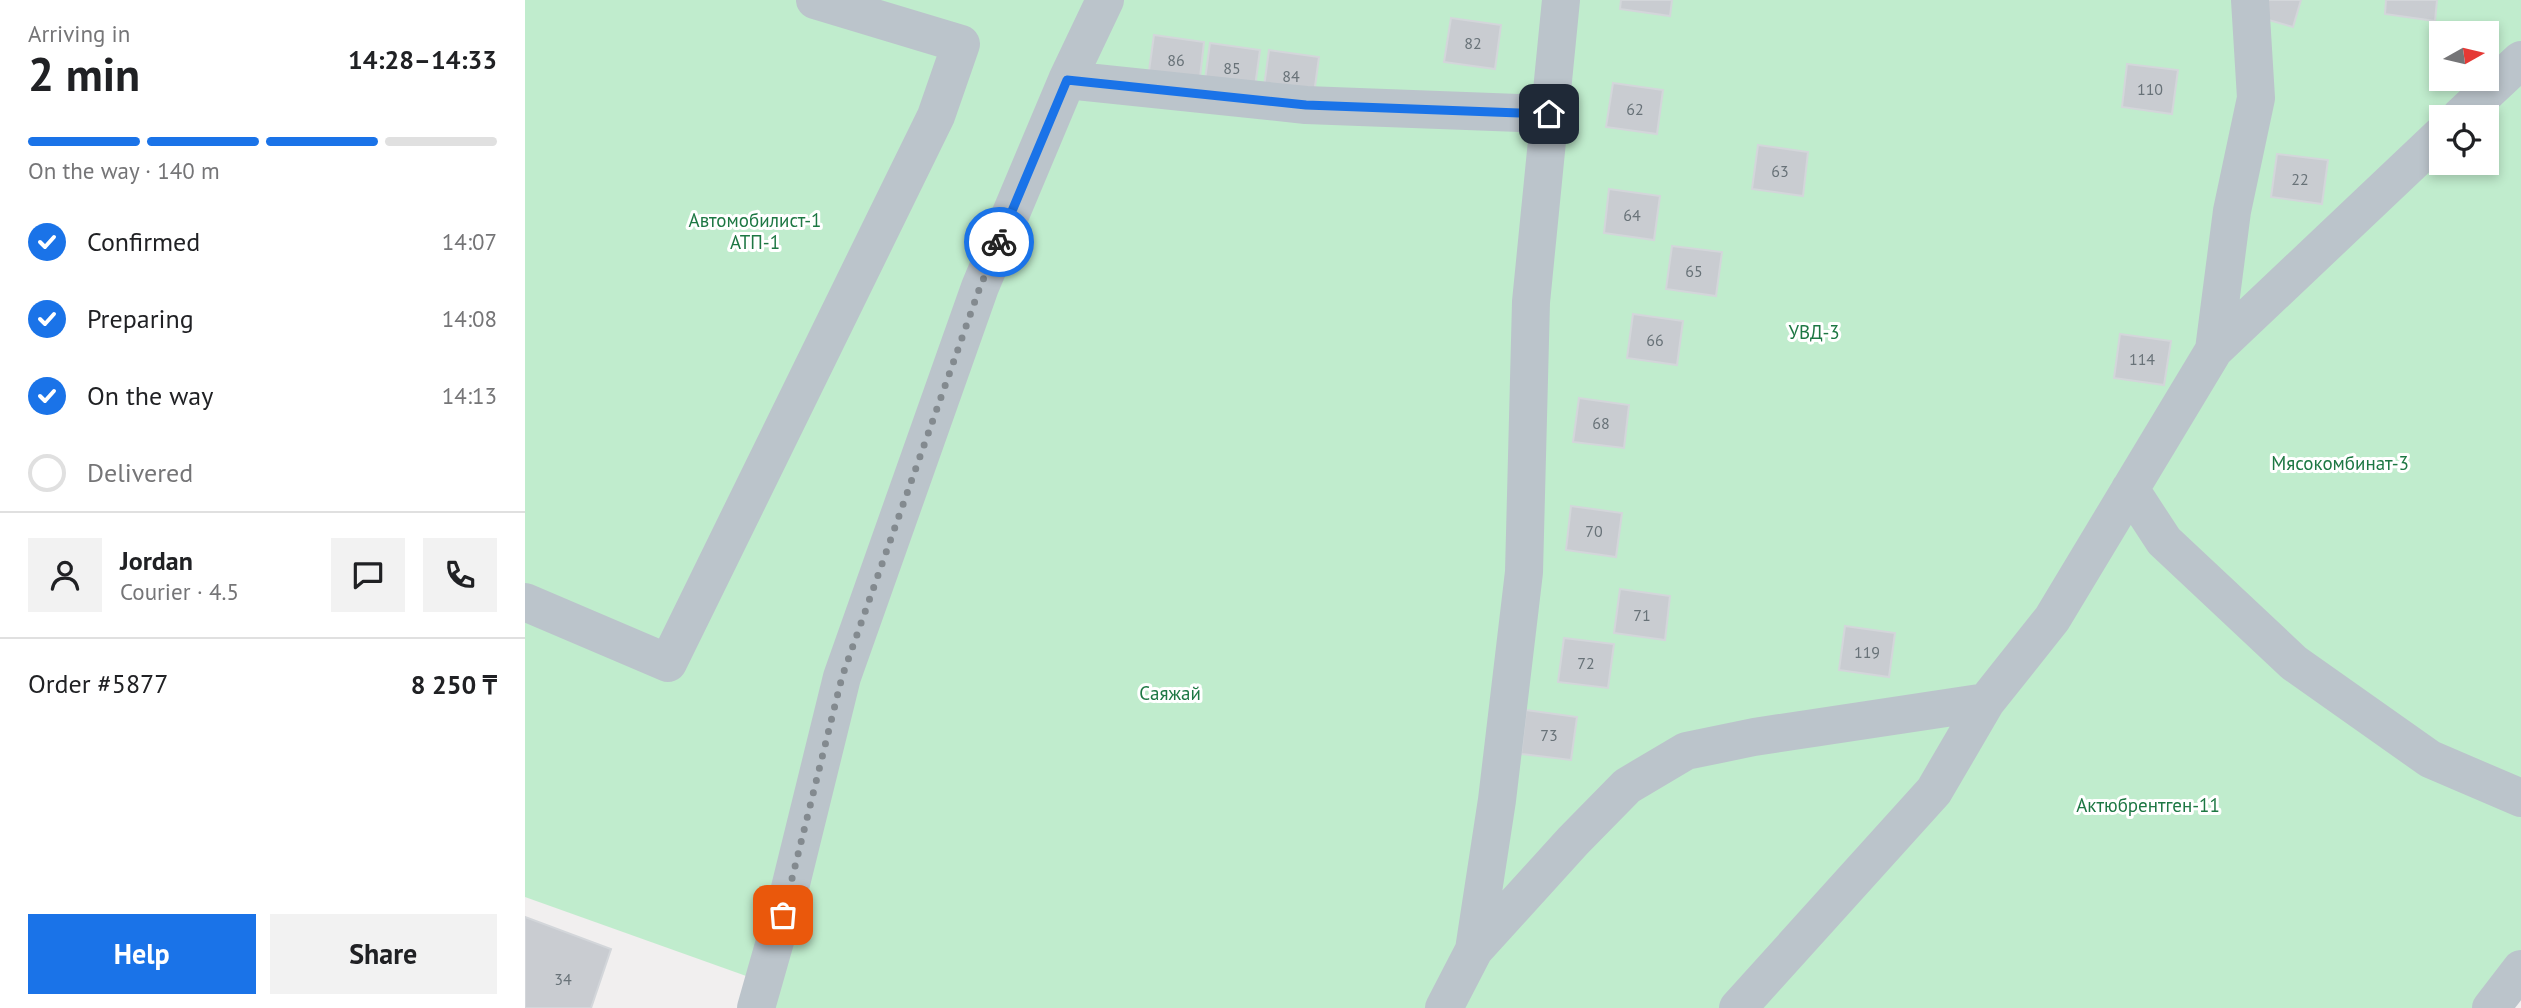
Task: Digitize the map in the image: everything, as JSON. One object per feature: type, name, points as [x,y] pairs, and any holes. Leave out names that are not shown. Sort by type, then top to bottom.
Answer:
[{"type":"street","points":[[525,602],[668,663],[936,116],[961,44],[815,0]]},
{"type":"street","points":[[756,1008],[789,892],[842,677],[980,287],[1067,80],[1105,0]]},
{"type":"street","points":[[1474,950],[1497,800],[1524,572],[1531,302],[1561,0]]},
{"type":"street","points":[[2214,350],[2232,211],[2256,98],[2250,0]]},
{"type":"street","points":[[2473,105],[2521,60]]},
{"type":"street","points":[[1067,80],[1306,105],[1549,114]]},
{"type":"street","points":[[1738,1008],[1934,791],[1986,702],[2052,619],[2214,350],[2429,146]]},
{"type":"street","points":[[2130,489],[2164,541],[2294,663],[2430,759],[2521,798]]},
{"type":"street","points":[[1444,1008],[1474,950],[1573,841],[1627,786],[1686,751],[1754,737],[1986,702]]},
{"type":"street","points":[[2491,1008],[2521,969]]},
{"type":"green space","points":[[525,0],[2521,0],[2521,965],[2492,1008],[756,1008],[763,982],[525,897]]},
{"type":"building","points":[[1621,0],[1672,0],[1670,16],[1620,9]]},
{"type":"building","points":[[2259,0],[2301,0],[2293,27],[2255,16]]},
{"type":"building","points":[[2386,0],[2437,0],[2435,21],[2385,14]]},
{"type":"building","points":[[1451,18],[1501,25],[1495,69],[1444,62]]},
{"type":"building","points":[[1154,35],[1204,42],[1199,86],[1148,78]]},
{"type":"building","points":[[1210,43],[1260,50],[1254,94],[1204,87]]},
{"type":"building","points":[[1269,50],[1319,57],[1313,101],[1263,94]]},
{"type":"building","points":[[2127,64],[2178,70],[2172,114],[2122,107]]},
{"type":"building","points":[[1613,83],[1663,90],[1657,134],[1606,127]]},
{"type":"building","points":[[1758,145],[1808,152],[1803,196],[1752,189]]},
{"type":"building","points":[[2277,154],[2328,160],[2322,204],[2271,197]]},
{"type":"building","points":[[1609,189],[1660,196],[1654,240],[1604,233]]},
{"type":"building","points":[[1672,246],[1722,252],[1716,296],[1666,289]]},
{"type":"building","points":[[1633,314],[1683,321],[1677,365],[1627,358]]},
{"type":"building","points":[[2120,334],[2171,341],[2164,385],[2114,378]]},
{"type":"building","points":[[1579,398],[1629,405],[1624,448],[1573,442]]},
{"type":"building","points":[[1571,506],[1622,513],[1616,557],[1566,550]]},
{"type":"building","points":[[1620,589],[1670,596],[1665,640],[1614,633]]},
{"type":"building","points":[[1845,626],[1895,633],[1889,677],[1839,670]]},
{"type":"building","points":[[1564,638],[1614,644],[1608,688],[1558,682]]},
{"type":"building","points":[[1526,710],[1577,717],[1571,760],[1521,754]]},
{"type":"building","points":[[525,917],[611,949],[591,1008],[525,1008]]},
{"type":"way so far","points":[[783,915],[842,677],[980,287],[999,242]]},
{"type":"route","points":[[999,242],[1067,80],[1306,105],[1549,114]]},
{"type":"park label","name":"Автомобилист-1 АТП-1","points":[[755,231]]},
{"type":"park label","name":"УВД-3","points":[[1814,332]]},
{"type":"park label","name":"Мясокомбинат-3","points":[[2340,463]]},
{"type":"park label","name":"Саяжай","points":[[1170,693]]},
{"type":"park label","name":"Актюбрентген-11","points":[[2148,805]]}]
